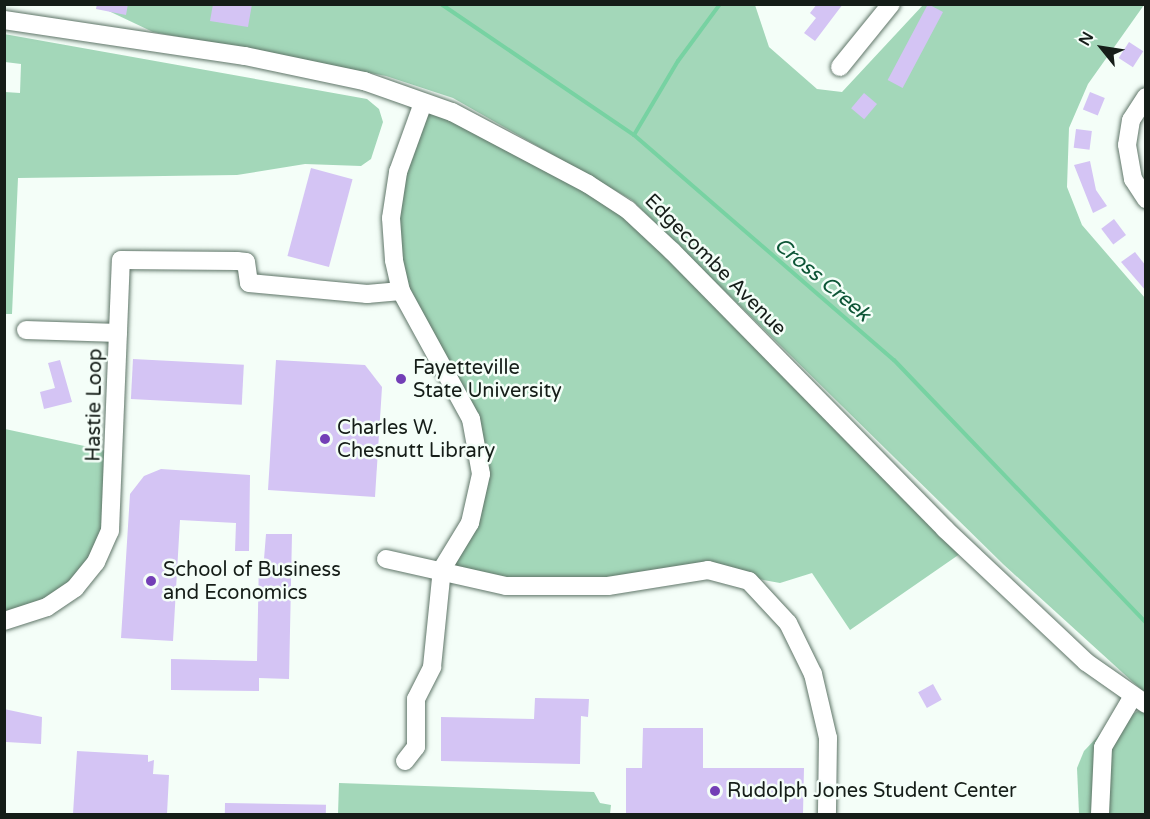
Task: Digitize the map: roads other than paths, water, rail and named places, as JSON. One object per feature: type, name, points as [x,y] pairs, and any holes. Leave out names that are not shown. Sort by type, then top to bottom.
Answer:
[{"type":"street","points":[[840,67],[891,4]]},
{"type":"street","name":"Edgecombe Avenue","points":[[4,20],[308,68],[423,103],[524,149],[628,210],[945,529],[1086,662],[1139,700]]},
{"type":"street","points":[[1146,97],[1131,120],[1127,146],[1133,179],[1146,199]]},
{"type":"street","points":[[405,760],[416,747],[416,699],[432,666],[442,569],[478,498],[480,457],[464,403],[401,291],[391,233],[392,202],[423,103]]},
{"type":"street","name":"Hastie Loop","points":[[4,621],[62,599],[87,576],[110,531],[116,478],[121,260],[237,261],[246,262],[249,283],[367,294],[401,291]]},
{"type":"street","points":[[26,330],[118,333]]},
{"type":"street","points":[[386,559],[442,569],[477,581],[535,587],[608,585],[708,570],[749,581],[788,623],[813,674],[828,738],[827,814]]},
{"type":"street","points":[[1100,814],[1103,747],[1139,700]]},
{"type":"waterway","name":"Cross Creek","points":[[441,4],[634,135],[894,360],[1146,623]]},
{"type":"waterway","points":[[634,135],[678,61],[720,4]]},
{"type":"place","name":"Fayetteville State University","points":[[401,379]]},
{"type":"place","name":"Charles W. Chesnutt Library","points":[[325,439]]},
{"type":"place","name":"School of Business and Economics","points":[[151,581]]},
{"type":"place","name":"Rudolph Jones Student Center","points":[[715,791]]}]
